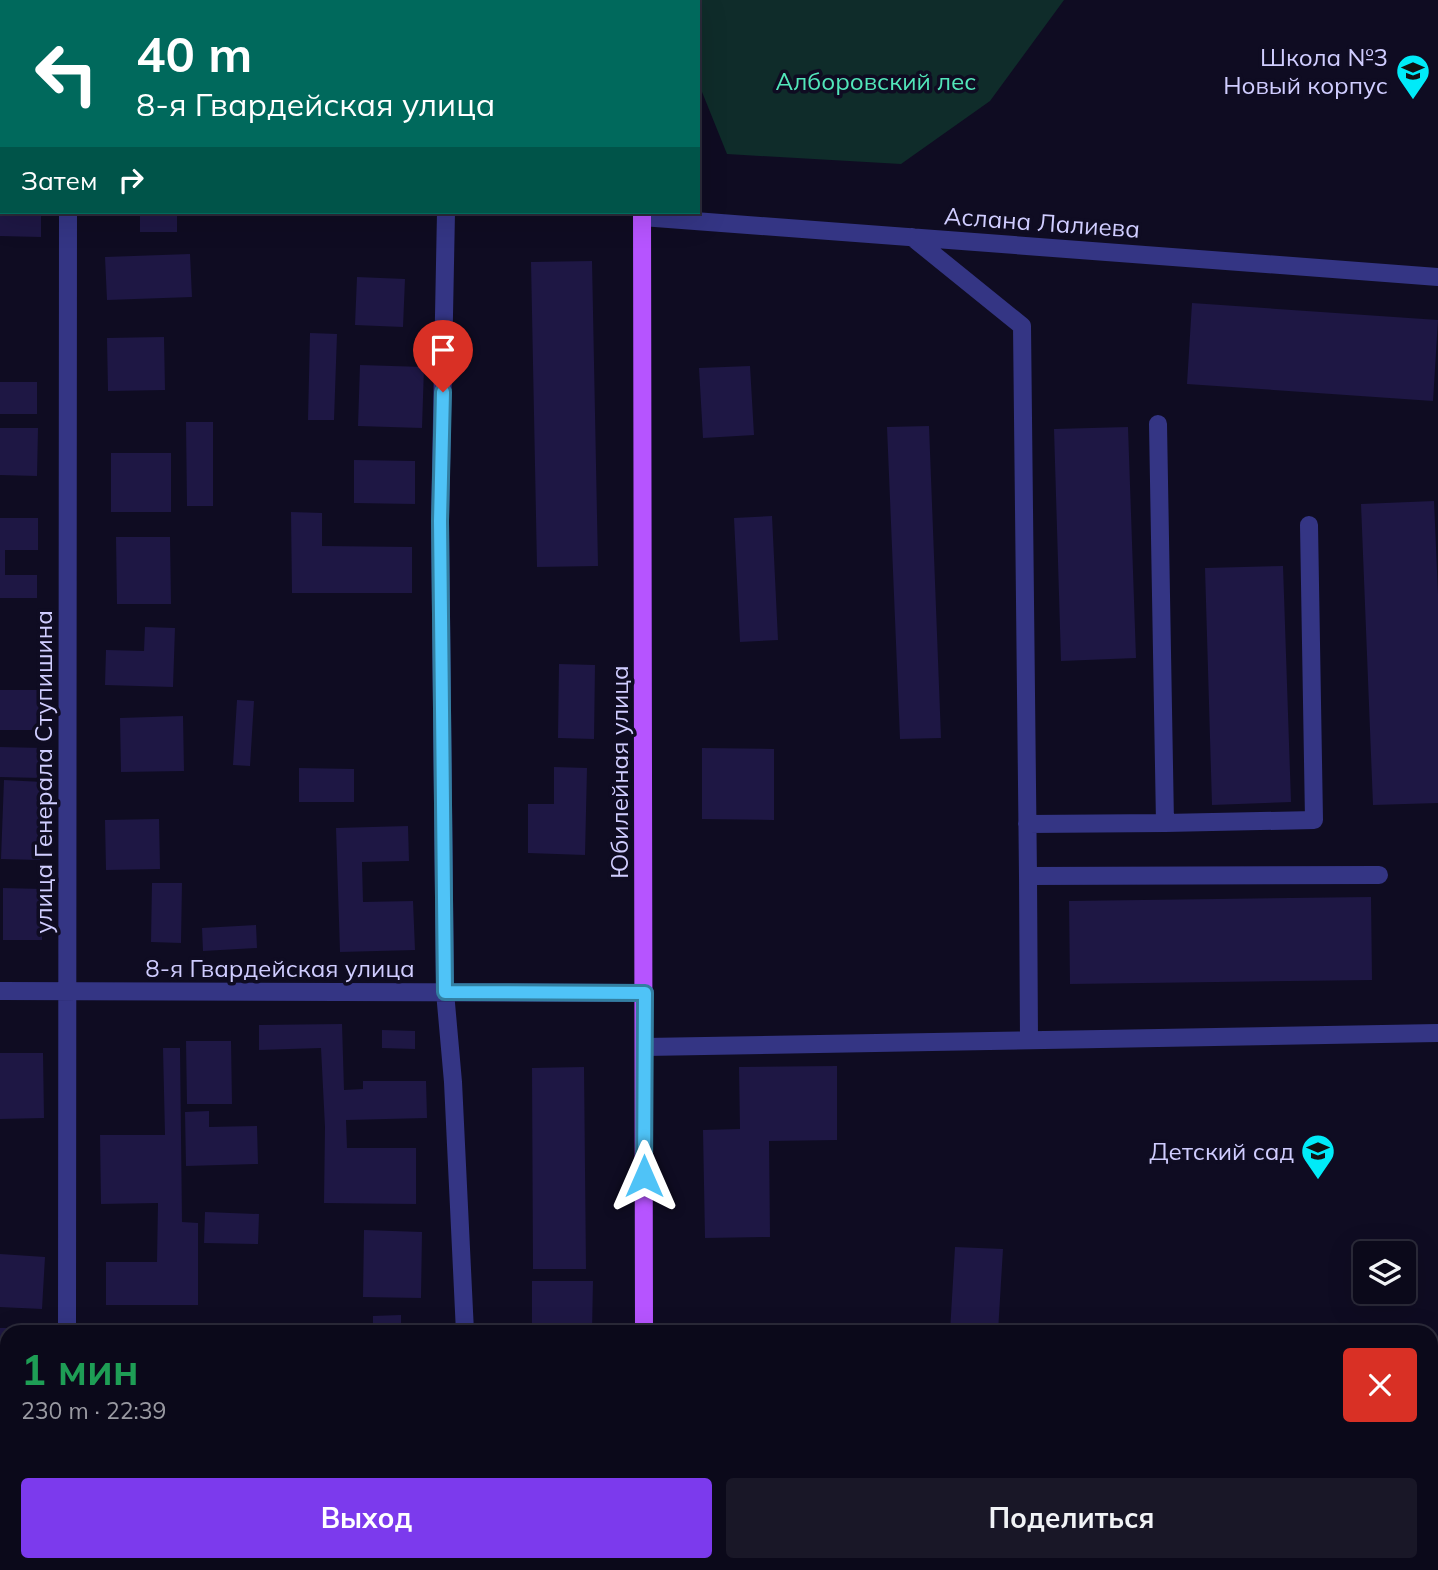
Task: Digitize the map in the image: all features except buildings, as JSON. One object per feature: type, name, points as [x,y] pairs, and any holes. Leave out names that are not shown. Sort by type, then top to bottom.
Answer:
[{"type":"main road","name":"Юбилейная улица","points":[[642,214],[644,1325]]},
{"type":"street","name":"улица Генерала Ступишина","points":[[67,1325],[68,214]]},
{"type":"street","points":[[446,214],[440,521],[445,992],[453,1082],[465,1325]]},
{"type":"street","name":"Аслана Лалиева","points":[[642,214],[1438,277]]},
{"type":"street","points":[[912,237],[1022,326],[1029,1040]]},
{"type":"street","points":[[1158,424],[1165,823]]},
{"type":"street","points":[[1027,824],[1314,820],[1308,525]]},
{"type":"street","points":[[1028,876],[1379,875]]},
{"type":"street","name":"8-я Гвардейская улица","points":[[0,991],[645,993]]},
{"type":"street","points":[[645,1046],[1438,1033]]},
{"type":"green space","name":"Алборовский лес","points":[[700,0],[1064,0],[990,101],[901,164],[727,154],[700,87]]},
{"type":"place","name":"Школа №3 Новый корпус","points":[[1413,101]]},
{"type":"place","name":"Детский сад","points":[[1318,1181]]},
{"type":"route","points":[[443,392],[440,521],[445,992],[645,993],[644,1176]]}]
